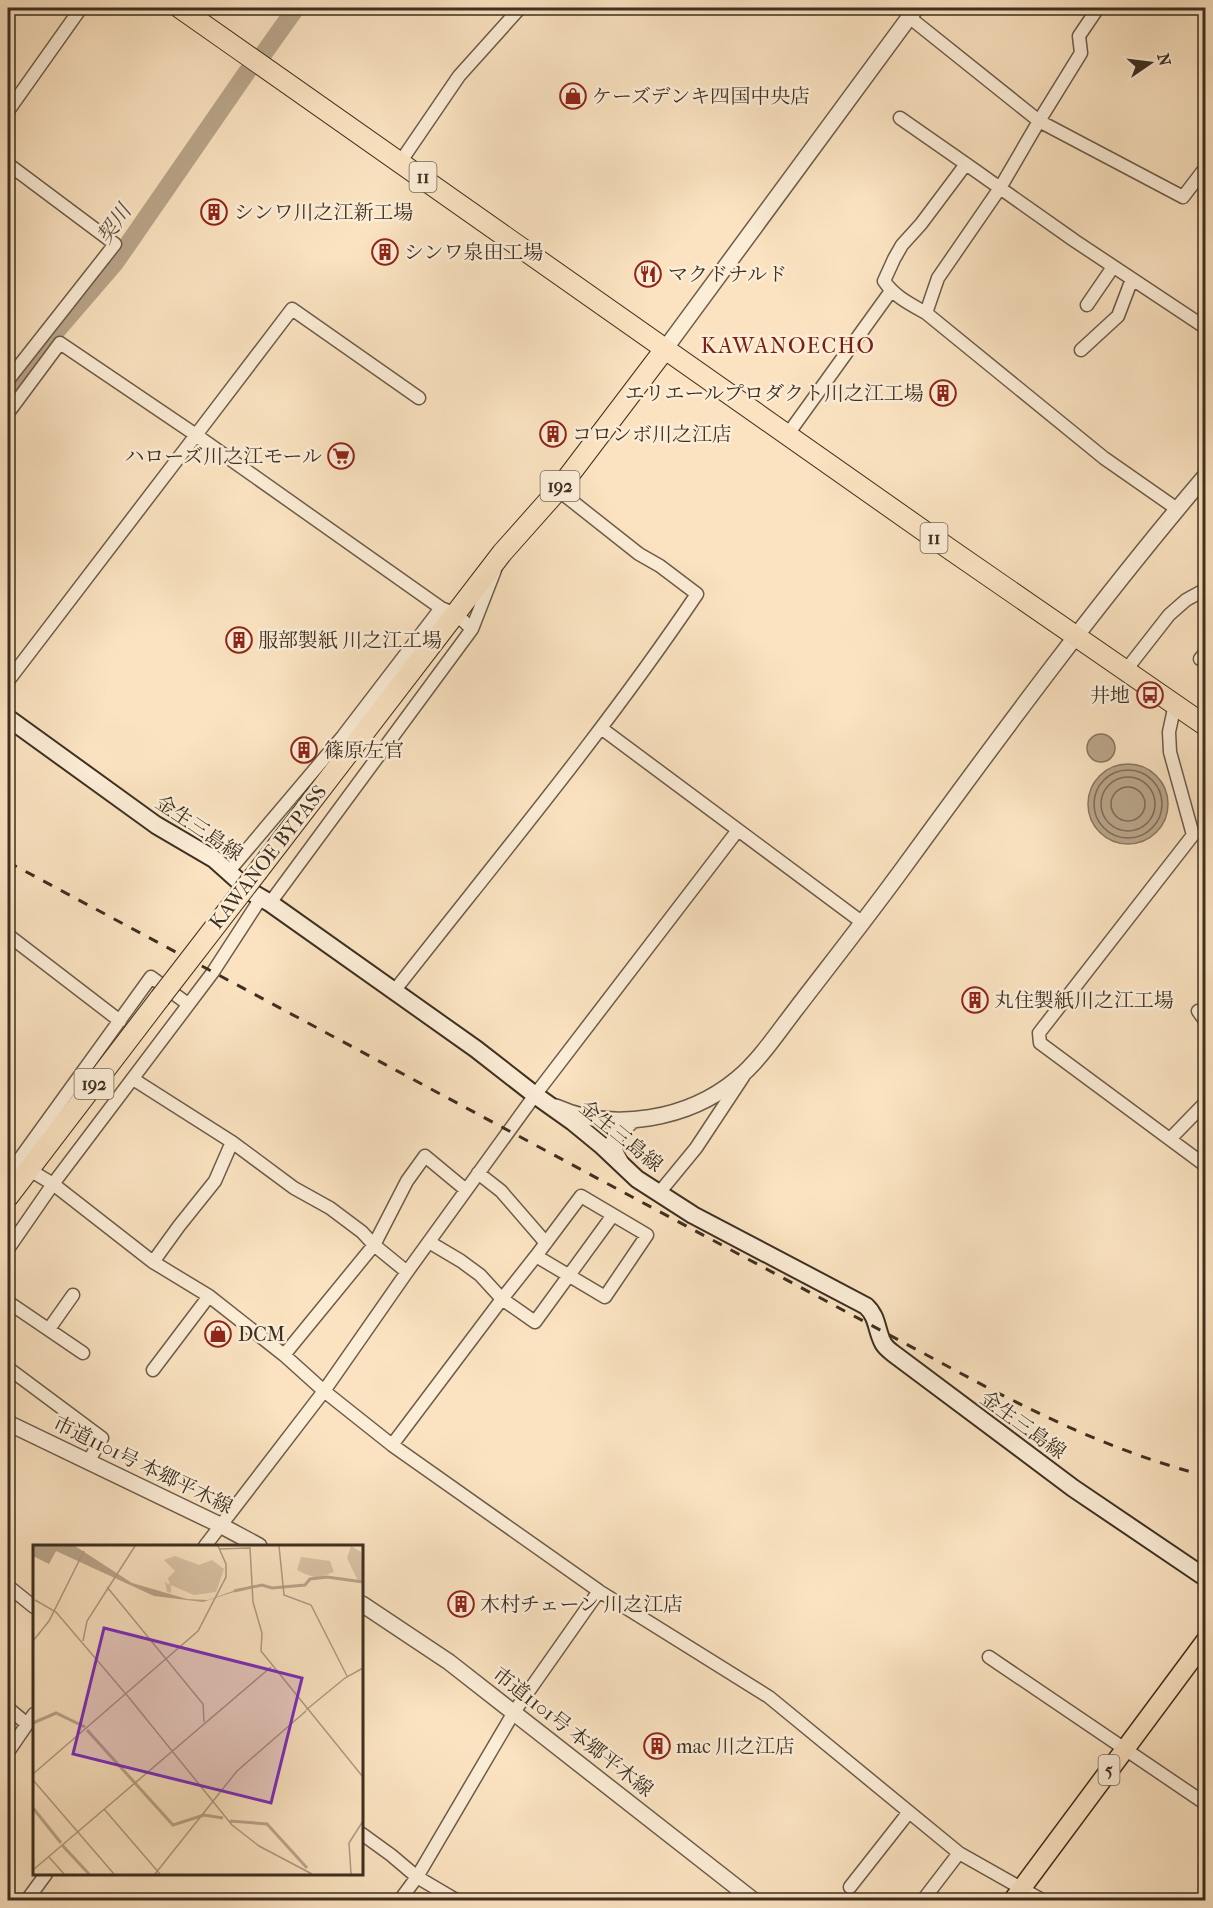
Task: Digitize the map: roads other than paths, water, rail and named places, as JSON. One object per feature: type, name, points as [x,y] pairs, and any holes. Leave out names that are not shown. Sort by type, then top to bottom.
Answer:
[{"type":"highway","name":"11","points":[[180,8],[951,550],[1206,726]]},
{"type":"highway","name":"KAWANOE BYPASS","points":[[8,1197],[17,1164],[160,998],[258,871],[449,611],[558,490],[665,349]]},
{"type":"main road","name":"金生三島線","points":[[8,718],[156,825],[198,848],[230,871],[251,892],[266,900],[395,990],[476,1049],[601,1145],[638,1179],[693,1215],[866,1306],[876,1319],[884,1345],[894,1354],[1073,1488],[1206,1578]]},
{"type":"main road","name":"5","points":[[1018,1894],[1206,1640]]},
{"type":"street","points":[[8,111],[81,8]]},
{"type":"street","points":[[401,162],[459,76],[520,8]]},
{"type":"street","points":[[926,313],[938,278],[1000,188],[1081,53],[1079,36],[1098,8]]},
{"type":"street","points":[[665,349],[912,12],[1039,121],[1183,197],[1206,167]]},
{"type":"street","points":[[900,118],[1113,267],[1206,328]]},
{"type":"street","points":[[966,164],[894,259],[884,281],[891,291],[905,302],[926,313],[1104,458],[1177,509]]},
{"type":"street","points":[[8,165],[115,244],[8,380]]},
{"type":"street","points":[[1087,305],[1113,267]]},
{"type":"street","points":[[1082,350],[1118,316],[1132,279]]},
{"type":"street","points":[[788,434],[891,291]]},
{"type":"street","points":[[8,681],[292,309],[419,398]]},
{"type":"street","points":[[8,413],[60,343],[196,435],[472,629]]},
{"type":"street","points":[[659,1193],[696,1148],[752,1064],[863,923],[1076,636],[1206,475]]},
{"type":"street","points":[[395,990],[601,728],[660,650],[697,594],[660,566],[639,554],[558,490]]},
{"type":"street","points":[[8,1248],[53,1184],[472,629],[502,553]]},
{"type":"street","points":[[1125,670],[1169,615],[1186,600],[1206,589]]},
{"type":"street","points":[[230,871],[449,611]]},
{"type":"street","points":[[1175,704],[1169,732],[1170,752],[1192,835],[1039,1033],[1040,1043],[1206,1167]]},
{"type":"street","points":[[601,728],[863,923]]},
{"type":"street","points":[[206,1545],[324,1391],[478,1173],[538,1098],[738,830]]},
{"type":"street","points":[[8,935],[120,1021]]},
{"type":"street","points":[[8,1179],[151,977],[188,1004]]},
{"type":"street","points":[[1198,1011],[1206,1022]]},
{"type":"street","points":[[538,1098],[569,1112],[632,1121],[684,1109],[738,1079],[752,1064]]},
{"type":"street","points":[[133,1079],[232,1142],[294,1188],[330,1208],[362,1232],[407,1272]]},
{"type":"street","points":[[1170,1139],[1206,1102]]},
{"type":"street","points":[[601,1145],[599,1133],[610,1119]]},
{"type":"street","points":[[624,1167],[616,1154],[613,1142],[618,1133],[632,1121]]},
{"type":"street","points":[[153,1262],[215,1181],[232,1142]]},
{"type":"street","points":[[284,1355],[374,1245],[407,1182],[425,1156],[466,1190]]},
{"type":"street","points":[[17,1164],[53,1184],[153,1262],[209,1296],[392,1445],[598,1591],[769,1697],[959,1854],[1018,1894],[1042,1900]]},
{"type":"street","points":[[478,1173],[501,1191],[546,1243]]},
{"type":"street","points":[[392,1445],[581,1196],[647,1235],[605,1297],[536,1256]]},
{"type":"street","points":[[429,1242],[480,1275],[502,1299],[535,1322],[613,1215]]},
{"type":"street","points":[[49,1329],[73,1295]]},
{"type":"street","points":[[153,1370],[209,1296]]},
{"type":"street","points":[[8,1302],[82,1353]]},
{"type":"street","points":[[8,1368],[102,1438],[88,1462]]},
{"type":"street","name":"市道1101号 本郷平木線","points":[[8,1423],[257,1545]]},
{"type":"street","points":[[8,1586],[33,1606]]},
{"type":"street","points":[[400,1900],[417,1877],[514,1712],[598,1591]]},
{"type":"street","name":"市道1101号 本郷平木線","points":[[363,1605],[449,1662],[753,1900]]},
{"type":"street","points":[[989,1657],[1206,1804]]},
{"type":"street","points":[[8,1708],[31,1719],[8,1752]]},
{"type":"street","points":[[850,1887],[909,1812]]},
{"type":"street","points":[[363,1835],[417,1877],[456,1900]]},
{"type":"street","points":[[923,1900],[959,1854]]},
{"type":"street","points":[[27,1900],[45,1875]]},
{"type":"water","points":[[1101,734],[1111,738],[1115,748],[1111,758],[1101,762],[1091,758],[1087,748],[1091,738]]},
{"type":"water","points":[[1128,764],[1143,767],[1156,776],[1165,789],[1168,804],[1165,819],[1156,832],[1143,841],[1128,844],[1113,841],[1100,832],[1091,819],[1088,804],[1091,789],[1100,776],[1113,767]]},
{"type":"waterway","name":"契川","points":[[264,53],[296,8]]},
{"type":"waterway","name":"契川","points":[[8,394],[28,364],[115,263],[247,72]]},
{"type":"railway","points":[[8,862],[990,1389],[1122,1449],[1206,1476]]},
{"type":"place","name":"ケーズデンキ四国中央店","points":[[573,96]]},
{"type":"place","name":"シンワ川之江新工場","points":[[214,212]]},
{"type":"place","name":"シンワ泉田工場","points":[[385,252]]},
{"type":"place","name":"マクドナルド","points":[[648,274]]},
{"type":"place","name":"エリエールプロダクト川之江工場","points":[[943,393]]},
{"type":"place","name":"コロンボ川之江店","points":[[553,434]]},
{"type":"place","name":"ハローズ川之江モール","points":[[341,456]]},
{"type":"place","name":"服部製紙 川之江工場","points":[[239,640]]},
{"type":"place","name":"井地","points":[[1150,695]]},
{"type":"place","name":"篠原左官","points":[[304,750]]},
{"type":"place","name":"丸住製紙川之江工場","points":[[975,1000]]},
{"type":"place","name":"DCM","points":[[218,1334]]},
{"type":"place","name":"木村チェーン 川之江店","points":[[461,1604]]},
{"type":"place","name":"mac 川之江店","points":[[657,1746]]},
{"type":"district","name":"KAWANOECHO","points":[[788,346]]}]
